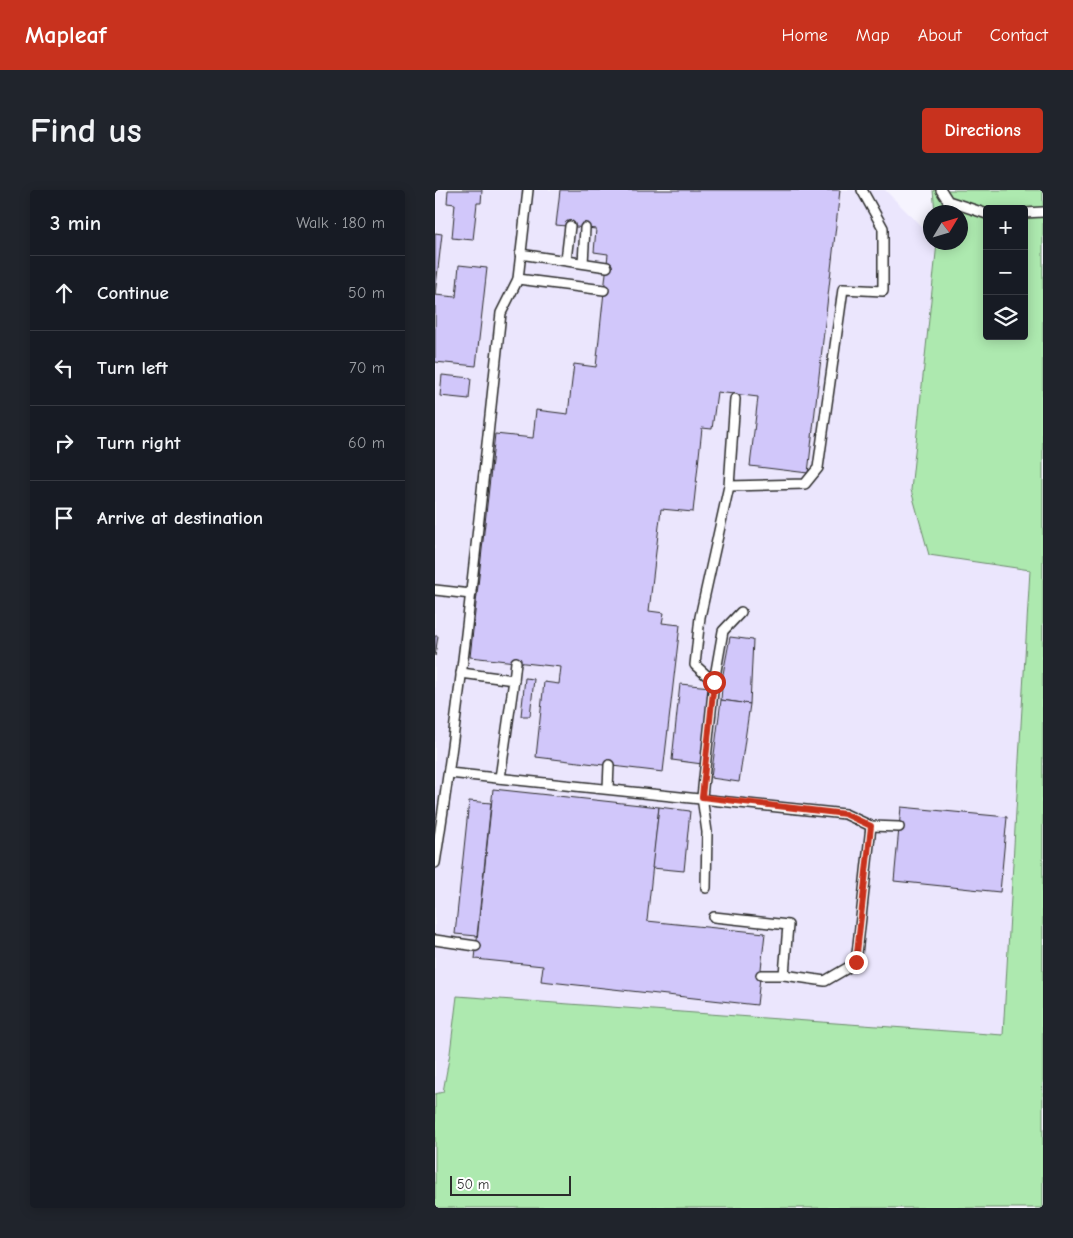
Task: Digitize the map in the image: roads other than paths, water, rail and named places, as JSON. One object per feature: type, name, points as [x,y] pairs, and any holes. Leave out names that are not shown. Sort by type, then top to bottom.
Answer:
[{"type":"lane","points":[[435,862],[449,773],[471,594],[501,313],[518,279],[528,190]]},
{"type":"lane","points":[[729,486],[805,484],[818,468],[843,289],[883,291],[883,228],[862,190]]},
{"type":"lane","points":[[941,190],[948,201],[983,213]]},
{"type":"lane","points":[[1028,213],[1043,212]]},
{"type":"lane","points":[[566,260],[570,226]]},
{"type":"lane","points":[[583,263],[585,228]]},
{"type":"lane","points":[[521,254],[607,267]]},
{"type":"lane","points":[[518,279],[604,290]]},
{"type":"lane","points":[[714,682],[695,665],[700,617],[729,486],[735,399]]},
{"type":"lane","points":[[435,590],[471,594]]},
{"type":"lane","points":[[707,888],[707,832],[702,797],[714,682],[723,631],[741,612]]},
{"type":"lane","points":[[501,778],[516,662]]},
{"type":"lane","points":[[461,673],[514,680]]},
{"type":"lane","points":[[608,788],[609,765]]},
{"type":"lane","points":[[449,773],[702,797],[845,814],[871,826],[899,827]]},
{"type":"lane","points":[[761,974],[784,975],[825,981],[856,962],[871,826]]},
{"type":"lane","points":[[714,917],[789,925],[784,975]]},
{"type":"lane","points":[[435,940],[476,946]]}]
